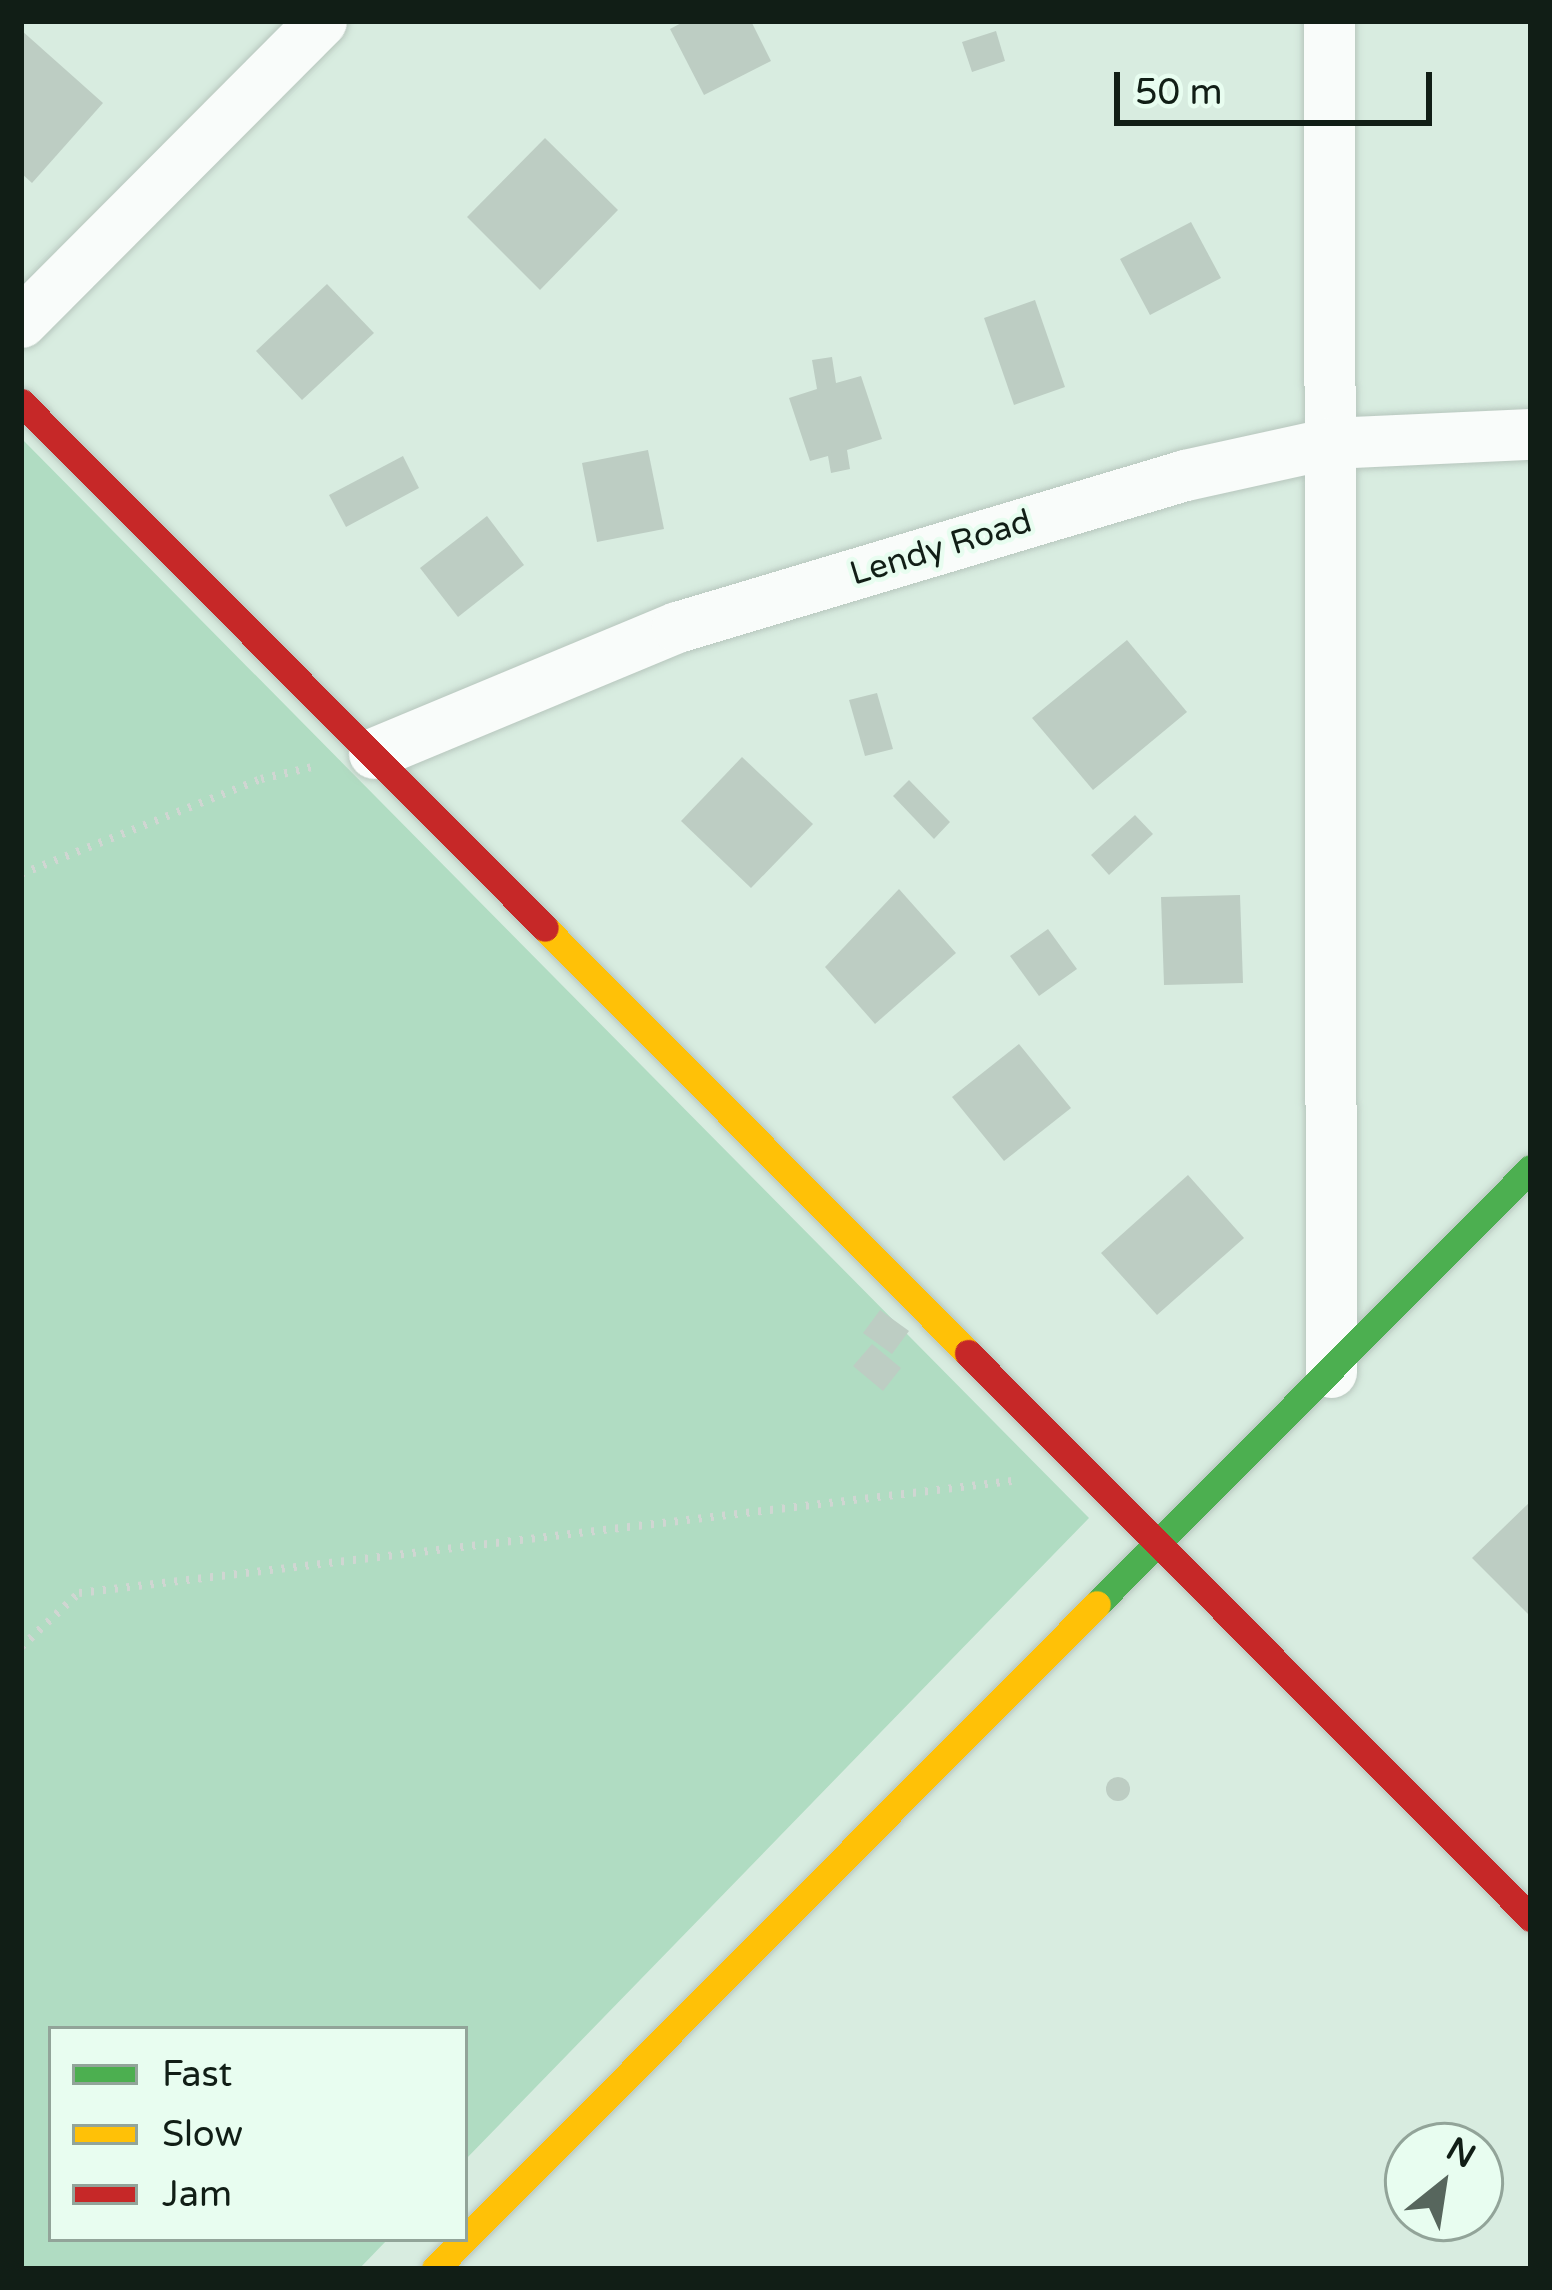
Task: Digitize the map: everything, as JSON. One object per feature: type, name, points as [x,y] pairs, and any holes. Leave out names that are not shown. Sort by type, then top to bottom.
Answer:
[{"type":"street","points":[[21,322],[321,21]]},
{"type":"street","points":[[1329,21],[1331,1372]]},
{"type":"street","points":[[21,402],[1092,1472],[1531,1918]]},
{"type":"street","name":"Lendy Road","points":[[374,753],[677,627],[1185,475],[1330,443],[1531,434]]},
{"type":"street","points":[[468,2236],[1160,1546],[1531,1168]]},
{"type":"street","points":[[435,2269],[462,2242]]},
{"type":"path","points":[[21,874],[262,779],[374,753]]},
{"type":"path","points":[[21,1647],[79,1593],[1092,1472]]},
{"type":"green space","points":[[21,438],[1089,1518],[468,2157],[468,2026],[48,2026],[48,2242],[385,2242],[359,2269],[21,2269]]},
{"type":"building","points":[[685,21],[751,21],[771,61],[704,95],[670,29]]},
{"type":"building","points":[[21,30],[103,103],[32,183],[21,173]]},
{"type":"building","points":[[996,31],[1005,61],[972,72],[962,42]]},
{"type":"building","points":[[545,138],[618,210],[540,290],[467,217]]},
{"type":"building","points":[[1191,222],[1221,278],[1150,315],[1120,259]]},
{"type":"building","points":[[327,284],[374,333],[302,400],[256,351]]},
{"type":"building","points":[[1035,300],[1065,387],[1014,405],[984,318]]},
{"type":"building","points":[[832,357],[836,383],[861,376],[882,439],[847,450],[850,469],[831,473],[828,456],[810,461],[789,398],[817,389],[812,360]]},
{"type":"building","points":[[648,450],[664,529],[597,542],[582,463]]},
{"type":"building","points":[[403,456],[419,488],[346,527],[329,495]]},
{"type":"building","points":[[487,516],[524,565],[458,617],[420,568]]},
{"type":"building","points":[[1127,640],[1187,712],[1093,790],[1032,718]]},
{"type":"building","points":[[877,693],[893,749],[865,756],[849,700]]},
{"type":"building","points":[[742,757],[813,824],[751,888],[681,821]]},
{"type":"building","points":[[909,780],[950,822],[934,839],[893,796]]},
{"type":"building","points":[[1135,815],[1153,834],[1109,875],[1091,855]]},
{"type":"building","points":[[899,889],[956,953],[875,1024],[825,967]]},
{"type":"building","points":[[1240,895],[1243,983],[1164,985],[1161,897]]},
{"type":"building","points":[[1048,929],[1077,969],[1039,996],[1010,956]]},
{"type":"building","points":[[1019,1044],[1071,1108],[1004,1161],[952,1097]]},
{"type":"building","points":[[1188,1175],[1244,1238],[1157,1315],[1101,1253]]},
{"type":"building","points":[[880,1310],[909,1331],[892,1354],[863,1333]]},
{"type":"building","points":[[872,1344],[901,1368],[883,1391],[853,1366]]},
{"type":"building","points":[[1531,1501],[1531,1617],[1472,1558]]},
{"type":"building","points":[[1118,1777],[1127,1780],[1127,1798],[1118,1801],[1109,1798],[1106,1789],[1109,1780]]},
{"type":"traffic: fast","points":[[1097,1604],[1531,1168]]},
{"type":"traffic: slow","points":[[545,928],[968,1353]]},
{"type":"traffic: slow","points":[[468,2236],[1097,1604]]},
{"type":"traffic: slow","points":[[435,2269],[462,2242]]},
{"type":"traffic: jam","points":[[21,402],[545,928]]},
{"type":"traffic: jam","points":[[968,1353],[1531,1918]]}]
